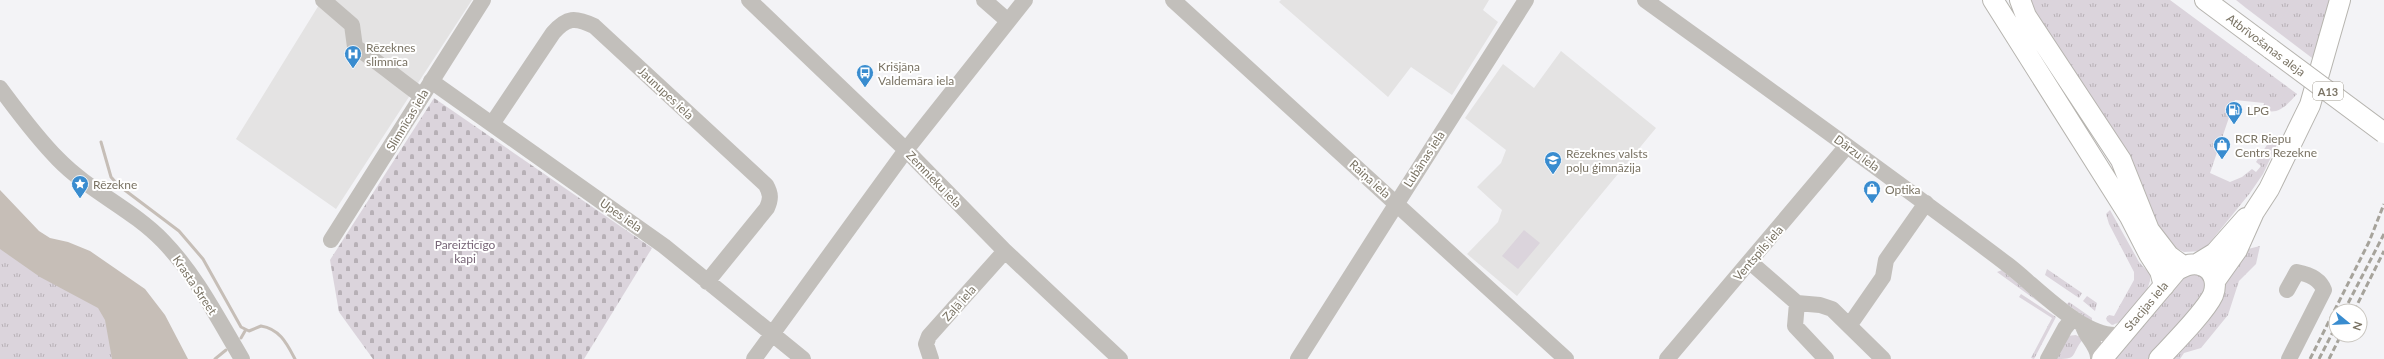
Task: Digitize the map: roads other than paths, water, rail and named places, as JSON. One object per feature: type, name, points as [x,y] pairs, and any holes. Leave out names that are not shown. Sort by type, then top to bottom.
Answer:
[{"type":"main road","points":[[1993,0],[2130,217],[2149,254],[2160,271],[2164,286]]},
{"type":"main road","points":[[2020,0],[2026,16],[2121,160],[2149,230],[2169,256],[2190,265],[2205,266],[2211,272],[2215,281]]},
{"type":"main road","points":[[2192,0],[2228,17]]},
{"type":"main road","name":"Atbrīvošanas aleja","points":[[2205,0],[2384,133]]},
{"type":"main road","points":[[2213,0],[2228,17]]},
{"type":"main road","name":"Stacijas iela","points":[[2159,359],[2209,301],[2215,289],[2215,281],[2237,250],[2254,212],[2269,189],[2295,139],[2315,91],[2340,0]]},
{"type":"main road","name":"Stacijas iela","points":[[2102,359],[2164,286],[2190,265],[2215,253],[2237,226],[2254,212]]},
{"type":"street","points":[[323,0],[352,25],[355,47],[381,63],[405,86],[422,96]]},
{"type":"street","name":"Slimnīcas iela","points":[[330,240],[483,0]]},
{"type":"street","name":"Zemnieku iela","points":[[749,0],[906,150],[1005,251],[1120,359]]},
{"type":"street","points":[[984,0],[1008,21]]},
{"type":"street","points":[[754,359],[906,150],[1026,0]]},
{"type":"street","name":"Raiņa iela","points":[[1173,0],[1566,359]]},
{"type":"street","name":"Lubānas iela","points":[[1298,359],[1526,0]]},
{"type":"street","name":"Dārzu iela","points":[[1645,0],[1926,203],[2028,280],[2078,322],[2108,335],[2123,334]]},
{"type":"street","name":"Jaunupes iela","points":[[492,124],[562,22],[580,19],[594,26],[766,185],[770,192],[768,208],[707,282]]},
{"type":"street","name":"Upes iela","points":[[431,81],[664,246],[803,359]]},
{"type":"street","name":"Krasta Street","points":[[0,88],[58,159],[88,184],[148,227],[164,242],[187,269],[242,359]]},
{"type":"street","name":"Ventspils iela","points":[[1667,359],[1848,146]]},
{"type":"street","points":[[1849,326],[1883,277],[1886,260],[1926,203]]},
{"type":"street","name":"Zaļā iela","points":[[931,359],[926,344],[929,336],[1005,251]]},
{"type":"street","points":[[1750,262],[1797,303],[1820,305],[1832,309],[1882,359]]},
{"type":"street","points":[[2287,290],[2297,272],[2312,277],[2322,285],[2324,290],[2289,359]]},
{"type":"street","points":[[1797,303],[1795,326],[1826,359]]},
{"type":"street","points":[[2048,359],[2065,328],[2078,322]]},
{"type":"street","name":"Dārzu iela","points":[[2078,322],[2085,335],[2097,351],[2098,359]]},
{"type":"waterway","points":[[101,142],[111,177],[118,185],[179,231],[203,259],[241,327],[249,331],[261,326],[273,330],[282,338],[295,359]]},
{"type":"waterway","points":[[241,338],[245,331]]},
{"type":"waterway","points":[[215,359],[226,350]]},
{"type":"railway","points":[[2310,359],[2369,242],[2384,204]]},
{"type":"railway","points":[[2348,303],[2384,234]]},
{"type":"railway","points":[[2358,303],[2384,251]]},
{"type":"railway","points":[[2319,359],[2328,342]]},
{"type":"railway","points":[[2329,359],[2337,343]]},
{"type":"place","name":"Rēzeknes slimnīca","points":[[353,69]]},
{"type":"place","name":"Krišjāņa Valdemāra iela","points":[[865,88]]},
{"type":"place","name":"LPG","points":[[2234,125]]},
{"type":"place","name":"RCR Riepu Centrs Rezekne","points":[[2222,160]]},
{"type":"place","name":"Rēzeknes valsts poļu ģimnāzija","points":[[1553,175]]},
{"type":"place","name":"Rēzekne","points":[[80,199]]},
{"type":"place","name":"Optika","points":[[1872,204]]},
{"type":"park label","name":"Pareizticīgo kapi","points":[[465,251]]}]
